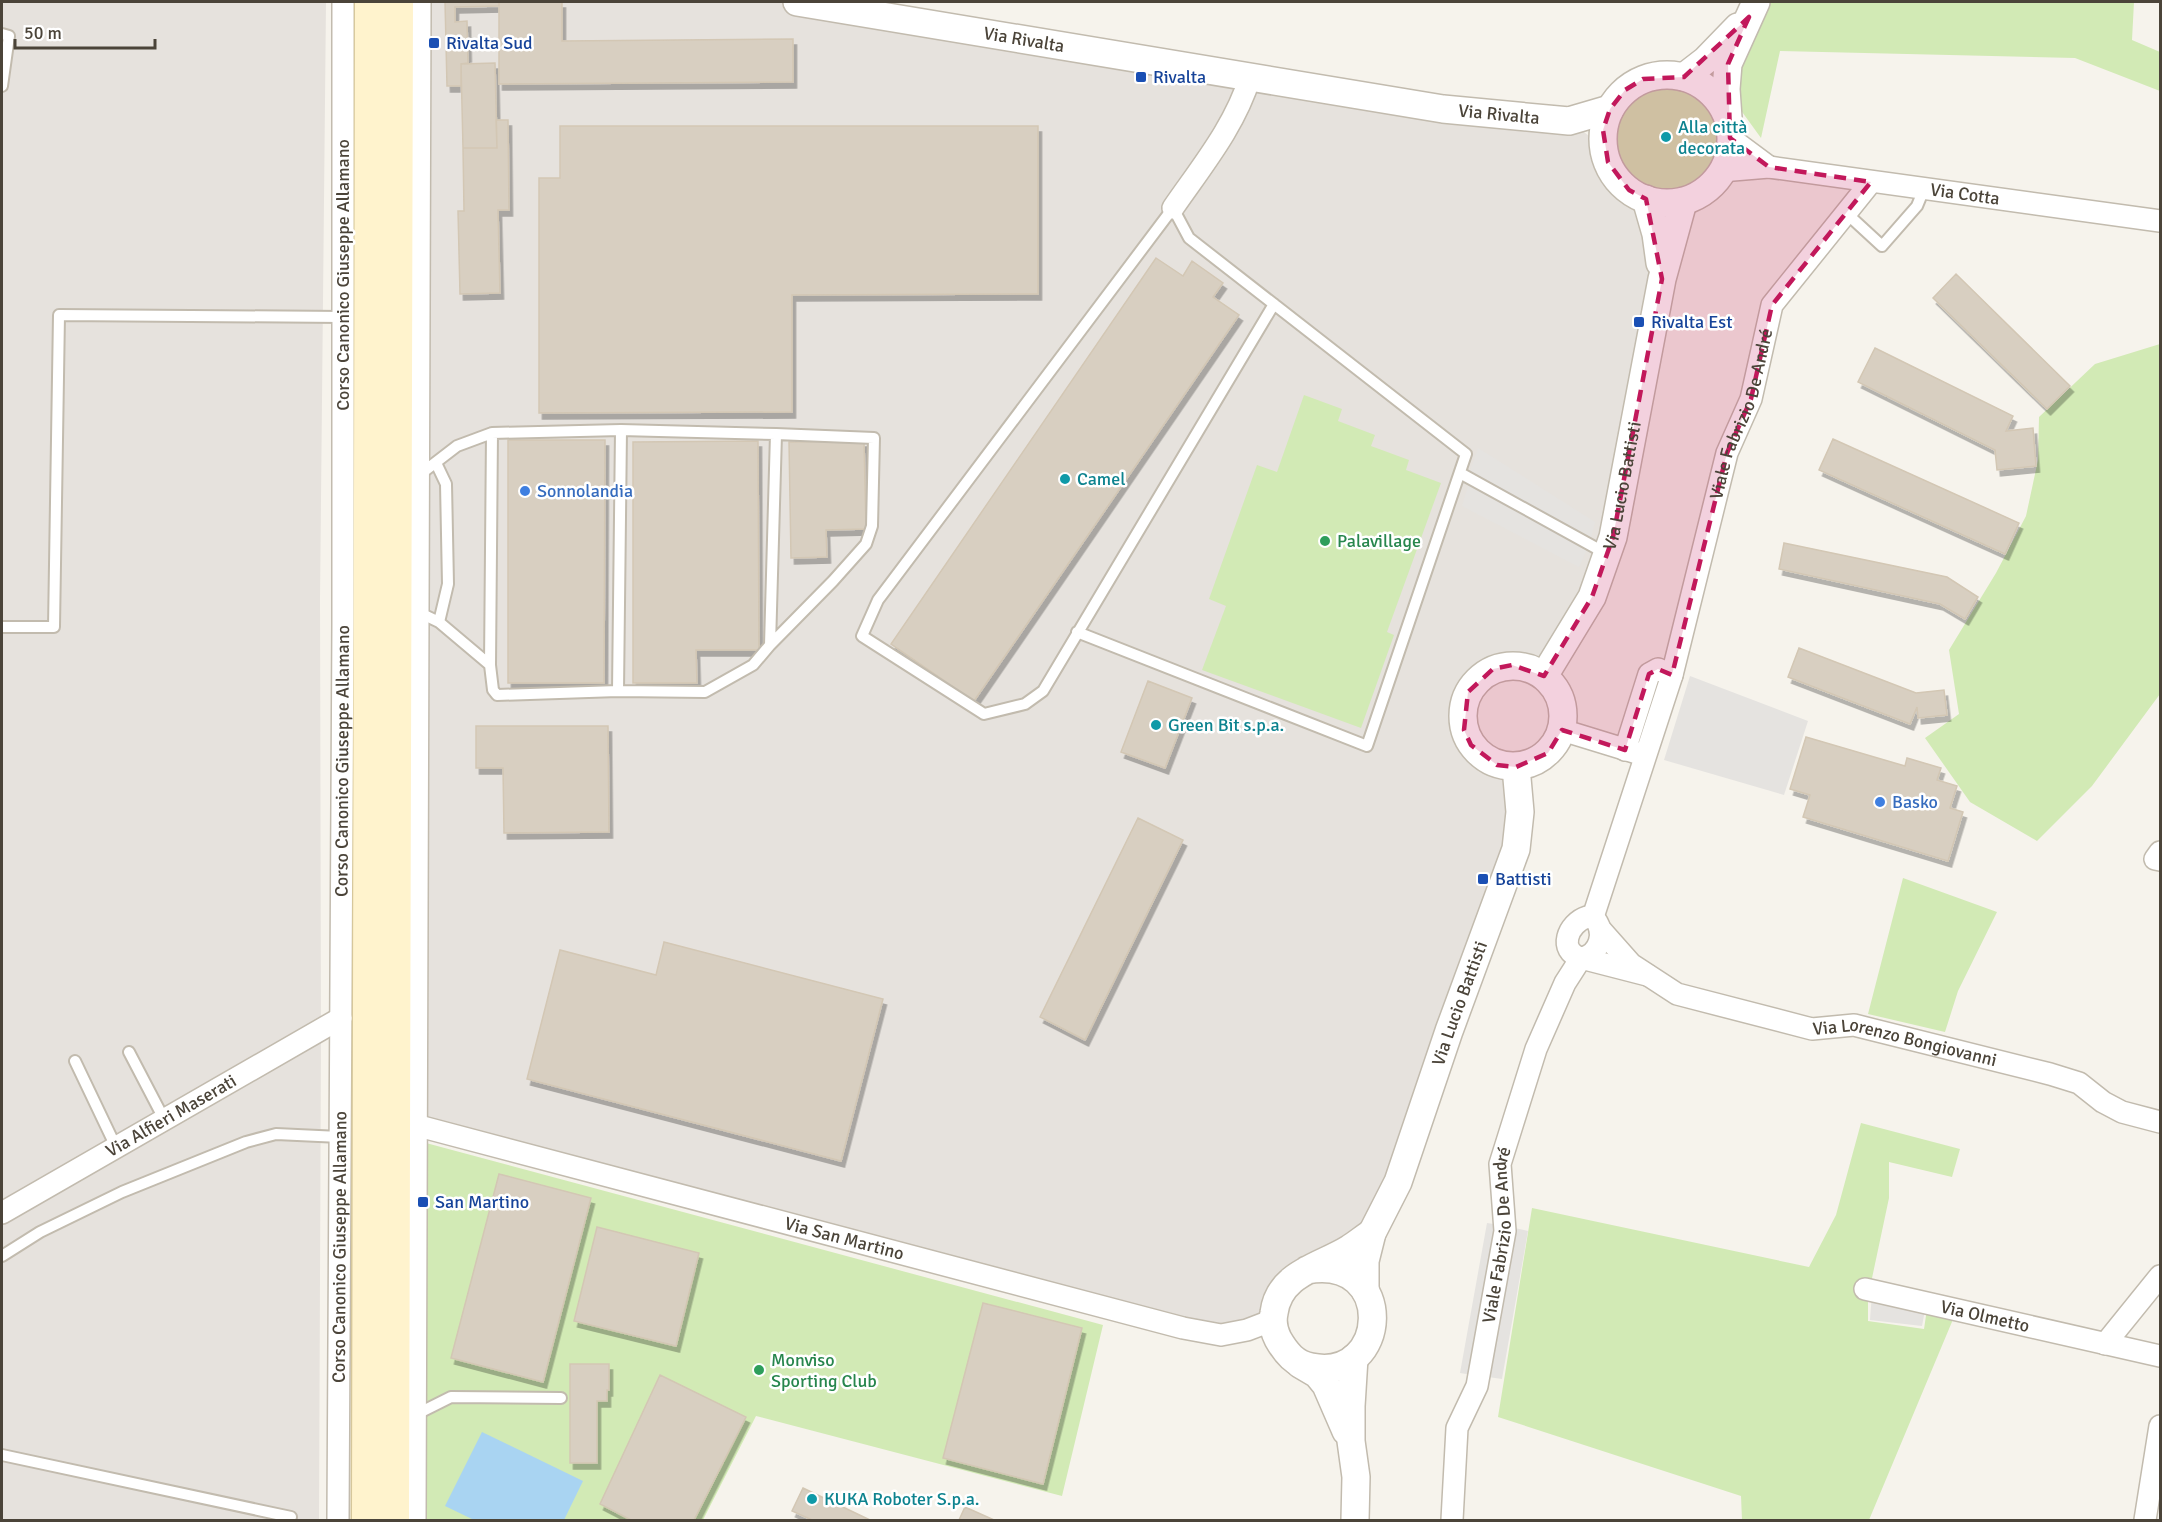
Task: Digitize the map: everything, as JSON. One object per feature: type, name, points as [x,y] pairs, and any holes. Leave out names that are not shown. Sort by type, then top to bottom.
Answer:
[{"type":"main road","name":"Corso Canonico Giuseppe Allamano","points":[[367,1521],[370,2]]},
{"type":"main road","points":[[394,1521],[398,2]]},
{"type":"street","name":"Corso Canonico Giuseppe Allamano","points":[[338,1521],[343,2]]},
{"type":"street","points":[[415,1521],[420,2]]},
{"type":"street","name":"Via Rivalta","points":[[797,2],[1443,109],[1569,121],[1610,109]]},
{"type":"street","points":[[1683,77],[1706,60],[1753,9]]},
{"type":"street","points":[[1729,130],[1723,109],[1714,96],[1701,84],[1683,77],[1663,75],[1642,79],[1625,90],[1610,109],[1604,130],[1604,147],[1608,162],[1616,177],[1629,190],[1646,199],[1683,202],[1697,197],[1712,185],[1729,156],[1729,130],[1726,89],[1728,64],[1753,9]]},
{"type":"street","points":[[1173,208],[1229,127],[1243,100],[1250,77]]},
{"type":"street","points":[[1569,121],[1604,147]]},
{"type":"street","name":"Via Cotta","points":[[1729,130],[1769,167]]},
{"type":"street","name":"Via Cotta","points":[[1721,171],[1769,167],[2160,221]]},
{"type":"street","name":"Viale Fabrizio De André","points":[[1452,1521],[1457,1428],[1477,1386],[1505,1231],[1500,1164],[1536,1049],[1565,983],[1581,958],[1589,956],[1600,942],[1596,923],[1672,675],[1727,453],[1751,399],[1772,305],[1871,182]]},
{"type":"street","name":"Via Lucio Battisti","points":[[1646,199],[1656,234],[1662,279]]},
{"type":"street","name":"Via Lucio Battisti","points":[[1544,676],[1592,597],[1613,537],[1662,279],[1683,202]]},
{"type":"street","points":[[1512,665],[1529,668],[1544,676],[1553,685],[1561,699],[1564,714],[1562,730],[1548,753],[1535,762],[1516,767],[1497,765],[1481,756],[1471,745],[1464,730],[1462,710],[1466,698],[1478,679],[1493,669],[1512,665]]},
{"type":"street","points":[[1625,750],[1649,674],[1658,669],[1672,675]]},
{"type":"street","points":[[1562,730],[1646,755]]},
{"type":"street","name":"Via Lucio Battisti","points":[[1354,1358],[1365,1347],[1374,1319],[1372,1304],[1365,1290],[1365,1261],[1371,1233],[1398,1182],[1449,1031],[1516,849],[1520,812],[1516,767]]},
{"type":"street","points":[[2160,852],[2156,859],[2160,860]]},
{"type":"street","points":[[1581,958],[1570,952],[1568,943],[1570,929],[1581,919],[1596,923]]},
{"type":"street","name":"Via Lorenzo Bongiovanni","points":[[1596,923],[1631,964],[1677,994],[1812,1029],[1854,1026],[2050,1074],[2079,1083],[2103,1102],[2122,1112],[2160,1122]]},
{"type":"street","name":"Via Lorenzo Bongiovanni","points":[[1581,958],[1647,975]]},
{"type":"street","name":"Via Alfieri Maserati","points":[[2,1213],[341,1018]]},
{"type":"street","name":"Via San Martino","points":[[416,1125],[1183,1328],[1221,1335],[1247,1330],[1273,1320]]},
{"type":"street","name":"Via Lucio Battisti","points":[[1273,1320],[1275,1304],[1281,1290],[1293,1278],[1349,1249],[1371,1233]]},
{"type":"street","points":[[1307,1270],[1323,1267],[1339,1270],[1354,1278],[1365,1290]]},
{"type":"street","points":[[2105,1344],[2160,1276]]},
{"type":"street","name":"Via Olmetto","points":[[1865,1288],[2160,1356]]},
{"type":"street","points":[[1273,1320],[1276,1336],[1291,1359],[1317,1374],[1326,1385],[1351,1442]]},
{"type":"street","points":[[1291,1359],[1309,1367],[1325,1369],[1340,1366],[1354,1358]]},
{"type":"street","points":[[1354,1358],[1351,1442],[1356,1476],[1355,1521]]},
{"type":"street","points":[[2145,1521],[2160,1433]]},
{"type":"lane","points":[[2,34],[9,36],[2,86]]},
{"type":"lane","points":[[1845,212],[1882,246],[1917,206],[1924,189]]},
{"type":"lane","points":[[1077,632],[1367,746],[1466,454],[1274,304],[1189,238],[1173,208],[878,600],[862,636],[984,714],[1025,704],[1043,691],[1077,632],[1274,304]]},
{"type":"lane","points":[[2,627],[54,627],[59,315],[343,316]]},
{"type":"lane","points":[[418,476],[457,446],[492,433],[621,430],[874,438],[872,526],[866,544],[833,582],[753,665],[705,692],[618,691],[497,695],[492,690],[490,665],[492,433]]},
{"type":"lane","points":[[618,691],[621,430]]},
{"type":"lane","points":[[770,645],[776,434]]},
{"type":"lane","points":[[436,463],[446,484],[448,584],[440,622]]},
{"type":"lane","points":[[1460,473],[1607,554]]},
{"type":"lane","points":[[418,612],[440,622],[490,665]]},
{"type":"lane","points":[[129,1052],[164,1119]]},
{"type":"lane","points":[[75,1061],[116,1147]]},
{"type":"lane","points":[[2,1256],[40,1232],[122,1192],[246,1142],[276,1134],[340,1137]]},
{"type":"lane","points":[[415,1415],[451,1397],[561,1398]]},
{"type":"lane","points":[[2,1455],[291,1517]]},
{"type":"highlighted area","points":[[1749,17],[1728,64],[1730,138],[1769,167],[1871,182],[1772,305],[1751,399],[1727,453],[1672,675],[1658,669],[1649,674],[1625,750],[1562,730],[1548,753],[1516,767],[1497,765],[1471,745],[1464,730],[1468,692],[1493,669],[1512,665],[1544,676],[1592,597],[1613,537],[1662,279],[1646,199],[1629,190],[1608,162],[1603,130],[1610,109],[1625,90],[1643,79],[1684,77]]},
{"type":"shaded area","points":[[2,2],[326,2],[320,599],[319,1520],[2,1520]]},
{"type":"shaded area","points":[[420,2],[797,2],[1569,121],[1604,147],[1608,162],[1616,177],[1629,190],[1646,199],[1656,234],[1613,537],[1544,676],[1529,668],[1512,665],[1493,669],[1478,679],[1468,692],[1463,710],[1464,730],[1471,745],[1481,756],[1497,765],[1516,767],[1520,812],[1372,1233],[1307,1270],[1273,1320],[1221,1335],[415,1125]]},
{"type":"shaded area","points":[[1478,448],[1595,522],[1590,541],[1470,471]]},
{"type":"shaded area","points":[[1469,483],[1587,549],[1579,567],[1462,506]]},
{"type":"shaded area","points":[[1690,676],[1808,721],[1784,795],[1664,760]]},
{"type":"shaded area","points":[[1487,1223],[1500,1225],[1473,1375],[1460,1373]]},
{"type":"shaded area","points":[[1515,1228],[1528,1231],[1502,1379],[1488,1377]]},
{"type":"shaded area","points":[[1872,1293],[1926,1305],[1922,1326],[1870,1320]]},
{"type":"green space","points":[[1765,2],[2134,2],[2132,40],[2160,52],[2160,91],[2075,58],[1780,51],[1761,138],[1732,98],[1739,55]]},
{"type":"green space","points":[[1665,86],[1685,90],[1702,102],[1714,119],[1718,139],[1714,159],[1702,176],[1685,188],[1665,192],[1645,188],[1628,176],[1616,159],[1612,139],[1616,119],[1628,102],[1645,90]]},
{"type":"green space","points":[[2160,344],[2160,694],[2092,786],[2037,841],[1970,802],[1925,738],[1959,714],[1949,650],[1996,573],[2026,516],[2038,460],[2039,417],[2095,364]]},
{"type":"green space","name":"Palavillage","points":[[1304,395],[1342,409],[1338,421],[1375,435],[1371,446],[1409,460],[1406,470],[1441,483],[1387,632],[1394,635],[1361,728],[1202,670],[1226,606],[1209,599],[1257,465],[1277,472]]},
{"type":"green space","points":[[1903,878],[1997,912],[1958,991],[1945,1032],[1868,1014]]},
{"type":"green space","points":[[1861,1123],[1960,1149],[1952,1177],[1889,1162],[1889,1198],[1868,1297],[1868,1321],[1924,1329],[1927,1309],[1954,1317],[1869,1520],[1742,1520],[1741,1496],[1498,1417],[1532,1208],[1809,1267],[1836,1215]]},
{"type":"green space","name":"Monviso Sporting Club","points":[[426,1143],[1103,1325],[1062,1496],[756,1416],[703,1520],[426,1520]]},
{"type":"water","points":[[482,1432],[583,1481],[564,1520],[474,1520],[445,1506]]},
{"type":"building","points":[[445,2],[499,2],[499,6],[455,7],[455,22],[467,21],[468,63],[461,64],[461,86],[447,86]]},
{"type":"building","points":[[499,2],[562,2],[562,41],[793,39],[793,82],[499,84]]},
{"type":"building","points":[[495,63],[497,148],[463,148],[461,64]]},
{"type":"building","points":[[496,120],[508,120],[509,210],[498,210],[500,293],[460,294],[458,211],[464,211],[463,148],[497,148]]},
{"type":"building","points":[[560,126],[1038,126],[1038,294],[792,295],[792,412],[539,413],[539,178],[560,178]]},
{"type":"building","name":"Camel","points":[[1156,258],[1183,276],[1192,261],[1223,283],[1213,297],[1239,315],[974,701],[891,644]]},
{"type":"building","points":[[1956,274],[2070,386],[2047,409],[1933,298]]},
{"type":"building","points":[[1875,348],[2013,416],[2006,431],[2033,428],[2036,466],[1997,470],[1995,450],[1858,382]]},
{"type":"building","points":[[1833,439],[2019,523],[2005,554],[1819,470]]},
{"type":"building","points":[[508,440],[605,440],[604,683],[508,683]]},
{"type":"building","points":[[758,441],[759,650],[696,650],[697,683],[633,683],[633,442]]},
{"type":"building","points":[[864,441],[866,529],[826,530],[827,557],[791,558],[789,442]]},
{"type":"building","points":[[1784,543],[1947,577],[1978,597],[1965,619],[1940,604],[1779,569]]},
{"type":"building","points":[[1799,648],[1916,693],[1944,690],[1947,715],[1918,718],[1917,707],[1910,724],[1788,677]]},
{"type":"building","name":"Green Bit s.p.a.","points":[[1148,681],[1192,698],[1165,768],[1121,752]]},
{"type":"building","points":[[476,726],[608,726],[609,832],[504,833],[503,768],[476,768]]},
{"type":"building","name":"Basko","points":[[1806,737],[1905,766],[1907,758],[1941,768],[1937,780],[1957,786],[1950,808],[1963,812],[1948,861],[1803,817],[1810,795],[1790,789]]},
{"type":"building","points":[[1138,818],[1183,840],[1085,1040],[1040,1017]]},
{"type":"building","points":[[664,942],[883,999],[841,1161],[527,1079],[560,950],[656,975]]},
{"type":"building","points":[[499,1174],[591,1198],[543,1382],[451,1358]]},
{"type":"building","points":[[597,1227],[699,1253],[676,1346],[574,1321]]},
{"type":"building","points":[[983,1303],[1082,1328],[1043,1484],[943,1458]]},
{"type":"building","points":[[570,1364],[609,1364],[607,1401],[597,1401],[597,1463],[570,1463]]},
{"type":"building","points":[[660,1375],[746,1417],[694,1520],[631,1520],[600,1504]]},
{"type":"building","name":"KUKA Roboter S.p.a.","points":[[803,1488],[870,1520],[812,1520],[792,1511]]},
{"type":"building","points":[[965,1507],[994,1520],[959,1520]]},
{"type":"place","name":"Rivalta Sud","points":[[434,43]]},
{"type":"place","name":"Rivalta","points":[[1141,77]]},
{"type":"place","name":"Alla città decorata","points":[[1666,137]]},
{"type":"place","name":"Rivalta Est","points":[[1639,322]]},
{"type":"place","name":"Camel","points":[[1065,479]]},
{"type":"place","name":"Sonnolandia","points":[[525,491]]},
{"type":"place","name":"Palavillage","points":[[1325,541]]},
{"type":"place","name":"Green Bit s.p.a.","points":[[1156,725]]},
{"type":"place","name":"Basko","points":[[1880,802]]},
{"type":"place","name":"Battisti","points":[[1483,879]]},
{"type":"place","name":"San Martino","points":[[423,1202]]},
{"type":"place","name":"Monviso Sporting Club","points":[[759,1370]]},
{"type":"place","name":"KUKA Roboter S.p.a.","points":[[812,1499]]}]
